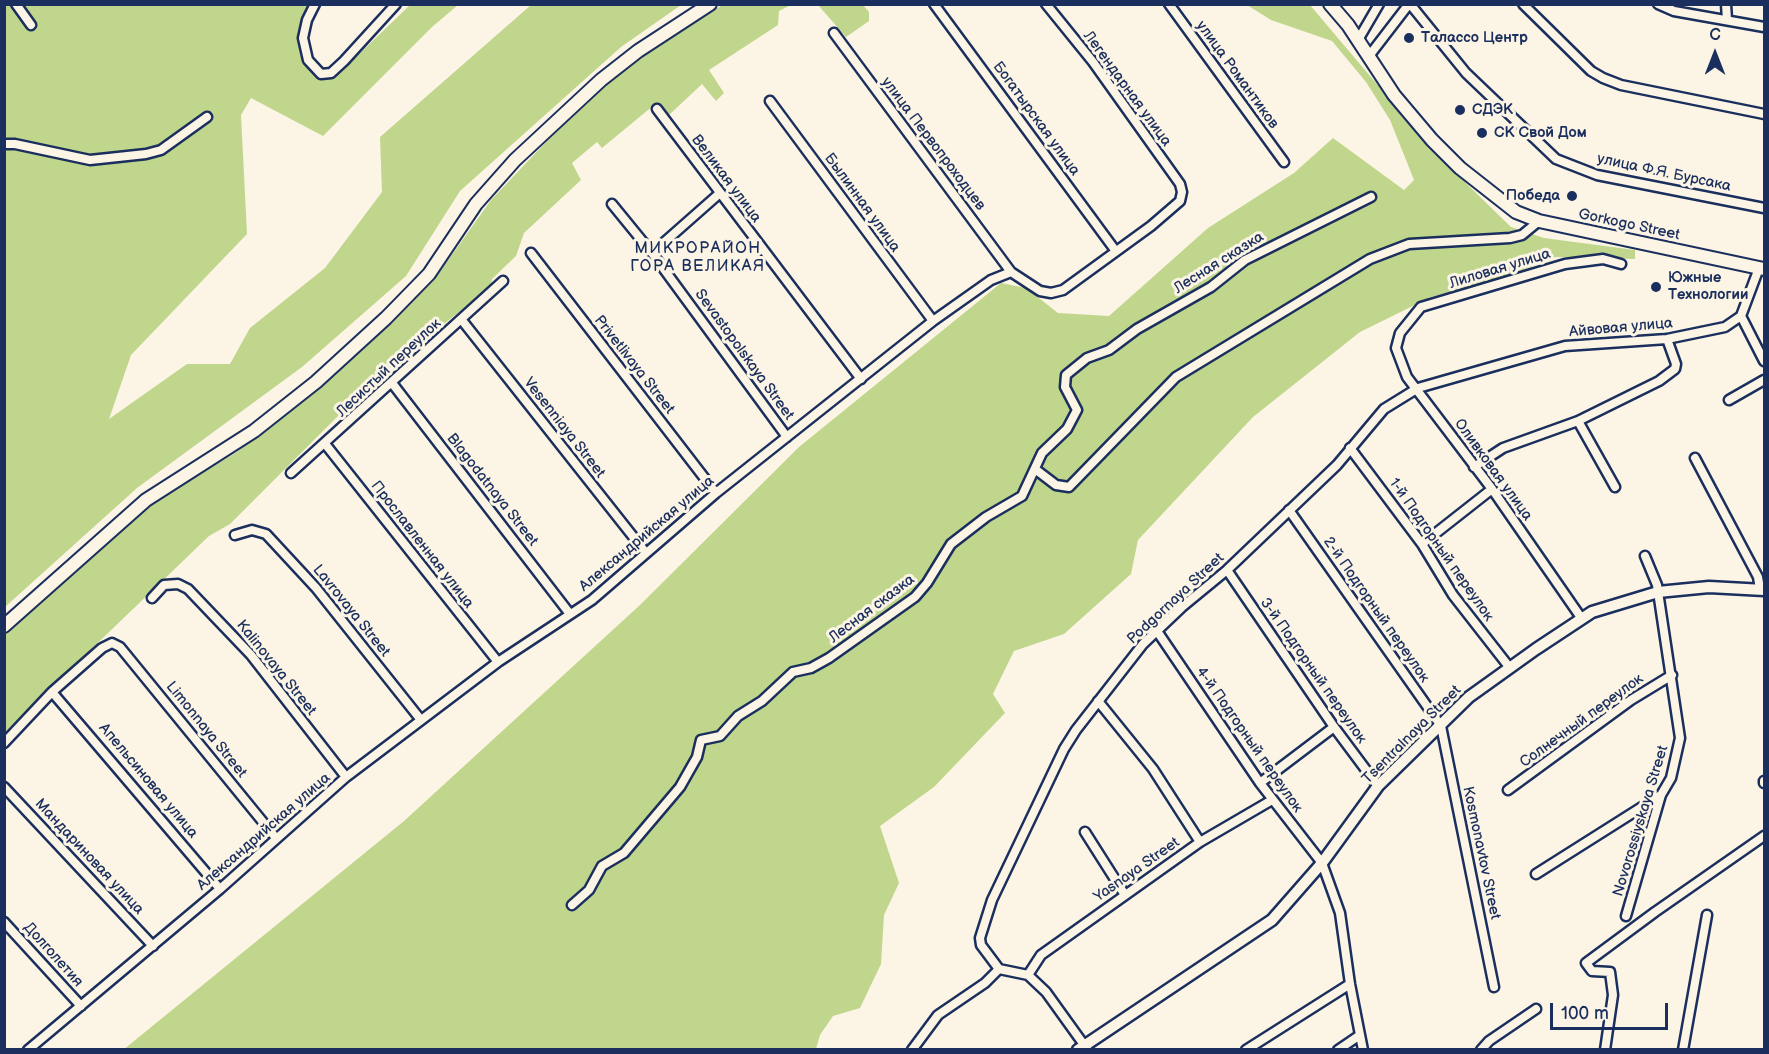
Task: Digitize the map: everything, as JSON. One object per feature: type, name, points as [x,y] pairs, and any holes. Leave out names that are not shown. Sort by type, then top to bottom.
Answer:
[{"type":"main road","points":[[4,626],[146,500],[254,431],[316,382],[386,318],[429,273],[476,204],[515,160],[601,80],[638,51],[711,4]]},
{"type":"main road","name":"Gorkogo Street","points":[[1330,4],[1358,40],[1394,95],[1432,140],[1460,168],[1516,212],[1539,221],[1762,268]]},
{"type":"street","points":[[16,4],[31,26]]},
{"type":"street","points":[[315,4],[307,20],[303,38],[308,60],[321,74],[331,73],[344,62],[396,4]]},
{"type":"street","name":"Легендарная улица","points":[[1046,4],[1093,62],[1180,184],[1182,192],[1180,201],[1115,250]]},
{"type":"street","name":"улица Романтиков","points":[[1168,4],[1284,162]]},
{"type":"street","points":[[1358,40],[1379,4]]},
{"type":"street","points":[[1369,56],[1409,4]]},
{"type":"street","name":"улица Ф.Я. Бурсака","points":[[1409,4],[1466,73],[1556,159],[1598,175],[1764,208]]},
{"type":"street","points":[[1523,4],[1591,71],[1603,78],[1621,85],[1764,114]]},
{"type":"street","points":[[1658,4],[1674,11],[1764,27]]},
{"type":"street","points":[[1726,4],[1726,20]]},
{"type":"street","name":"Богатырская улица","points":[[939,6],[1115,250]]},
{"type":"street","name":"улица Первопроходцев","points":[[834,33],[1011,272]]},
{"type":"street","name":"Былинная улица","points":[[770,101],[933,321]]},
{"type":"street","name":"Великая улица","points":[[657,109],[861,379]]},
{"type":"street","points":[[4,144],[15,144],[90,160],[147,154],[161,150],[207,117]]},
{"type":"street","points":[[652,253],[720,194]]},
{"type":"street","name":"Лесная сказка","points":[[572,905],[589,890],[602,866],[624,853],[680,787],[697,757],[700,740],[720,736],[738,716],[762,700],[793,672],[811,668],[829,658],[915,597],[927,583],[951,544],[986,517],[1022,496],[1042,453],[1067,429],[1077,410],[1065,387],[1066,375],[1080,364],[1109,350],[1137,329],[1211,286],[1245,260],[1371,197]]},
{"type":"street","name":"Sevastopolskaya Street","points":[[612,204],[652,253],[787,437]]},
{"type":"street","points":[[1035,469],[1056,485],[1069,487],[1176,377],[1370,259],[1409,244],[1510,238],[1522,235],[1539,221]]},
{"type":"street","points":[[1011,272],[1040,291],[1051,293],[1063,290],[1115,250]]},
{"type":"street","name":"Privetlivaya Street","points":[[531,253],[716,493]]},
{"type":"street","name":"Лиловая улица","points":[[1400,333],[1421,307],[1565,264],[1603,259],[1621,264]]},
{"type":"street","points":[[1762,268],[1741,316],[1764,361]]},
{"type":"street","name":"Александрийская улица","points":[[28,1050],[220,889],[346,777],[498,662],[592,600],[716,493],[933,321],[990,280],[1011,272]]},
{"type":"street","name":"Лесистый переулок","points":[[291,473],[326,445],[503,281]]},
{"type":"street","name":"Айвовая улица","points":[[1418,388],[1565,346],[1667,339],[1725,327],[1741,316]]},
{"type":"street","name":"Vesenniaya Street","points":[[461,319],[646,553]]},
{"type":"street","name":"Оливковая улица","points":[[1400,333],[1396,348],[1407,377],[1418,388],[1492,489],[1582,619]]},
{"type":"street","points":[[1474,467],[1503,448],[1578,421],[1659,381],[1675,369],[1676,364],[1667,339]]},
{"type":"street","points":[[1730,400],[1764,380]]},
{"type":"street","name":"Blagodatnaya Street","points":[[392,383],[570,614]]},
{"type":"street","name":"Podgornaya Street","points":[[999,969],[981,945],[980,938],[992,900],[1064,749],[1143,644],[1227,570],[1337,465],[1384,409],[1418,388]]},
{"type":"street","points":[[1578,421],[1615,487]]},
{"type":"street","name":"Прославленная улица","points":[[326,445],[498,662]]},
{"type":"street","name":"1-й Подгорный переулок","points":[[1350,448],[1422,544],[1453,595],[1510,668]]},
{"type":"street","points":[[1695,458],[1758,577],[1762,589]]},
{"type":"street","points":[[1422,544],[1492,489]]},
{"type":"street","name":"2-й Подгорный переулок","points":[[1289,510],[1440,726]]},
{"type":"street","name":"Lavrovaya Street","points":[[235,535],[252,530],[266,534],[316,588],[421,720]]},
{"type":"street","name":"Novorossiyskaya Street","points":[[1626,916],[1661,795],[1671,778],[1680,738],[1658,592],[1645,556]]},
{"type":"street","name":"3-й Подгорный переулок","points":[[1227,570],[1334,728],[1378,786]]},
{"type":"street","name":"Kalinovaya Street","points":[[152,598],[164,585],[178,584],[188,589],[251,655],[346,777]]},
{"type":"street","name":"Tsentralnaya Street","points":[[1083,1048],[1272,920],[1322,863],[1378,786],[1469,697],[1592,612],[1658,592],[1709,587],[1762,589]]},
{"type":"street","name":"4-й Подгорный переулок","points":[[1157,631],[1272,800],[1322,863],[1340,913],[1350,984],[1363,1050]]},
{"type":"street","name":"Limonnaya Street","points":[[52,692],[102,648],[112,643],[120,647],[276,838]]},
{"type":"street","name":"Солнечный переулок","points":[[1509,790],[1631,700],[1672,675]]},
{"type":"street","points":[[4,743],[52,692]]},
{"type":"street","name":"Апельсиновая улица","points":[[52,692],[220,889]]},
{"type":"street","points":[[1098,702],[1153,769],[1200,842]]},
{"type":"street","name":"Kosmonavtov Street","points":[[1440,726],[1494,987]]},
{"type":"street","points":[[1260,783],[1334,728]]},
{"type":"street","name":"Мандариновая улица","points":[[4,787],[153,946]]},
{"type":"street","points":[[1536,874],[1661,795]]},
{"type":"street","name":"Yasnaya Street","points":[[1028,975],[1041,955],[1200,842],[1272,800]]},
{"type":"street","points":[[1085,832],[1125,895]]},
{"type":"street","points":[[1605,1050],[1613,995],[1610,972],[1592,971],[1586,963],[1764,836]]},
{"type":"street","points":[[1683,1050],[1707,915]]},
{"type":"street","name":"Долголетия","points":[[4,922],[81,1006]]},
{"type":"street","points":[[912,1050],[938,1016],[985,983],[999,969],[1028,975],[1046,992],[1083,1048]]},
{"type":"street","points":[[1246,1050],[1350,984]]},
{"type":"street","points":[[1481,1050],[1489,1041],[1536,1009]]},
{"type":"street","points":[[1338,1050],[1360,1035]]},
{"type":"green space","points":[[5,5],[318,5],[305,34],[313,73],[333,79],[410,5],[458,5],[432,27],[323,136],[251,98],[241,115],[247,234],[131,355],[109,419],[187,364],[230,364],[250,328],[325,268],[382,192],[380,137],[531,5],[681,5],[621,47],[460,191],[406,276],[302,367],[137,488],[5,607]]},
{"type":"green space","points":[[722,5],[791,5],[779,11],[778,25],[709,70],[724,93],[716,101],[702,84],[668,116],[654,105],[602,148],[597,142],[572,163],[581,180],[524,233],[516,256],[492,279],[491,287],[413,348],[336,418],[230,524],[209,536],[5,732],[5,634],[155,501],[237,452],[378,335],[434,280],[491,200],[585,101],[630,63]]},
{"type":"green space","points":[[818,5],[863,5],[869,12],[869,21],[846,37]]},
{"type":"green space","points":[[1247,5],[1310,5],[1436,154],[1511,227],[1544,238],[1635,250],[1635,259],[1556,257],[1513,274],[1431,297],[1360,332],[1253,417],[1138,540],[1131,574],[1064,634],[1014,651],[993,694],[1005,713],[934,787],[880,826],[899,883],[884,915],[881,964],[860,1008],[833,1016],[820,1035],[816,1049],[123,1050],[404,821],[640,605],[799,447],[1001,283],[1026,288],[1058,313],[1109,316],[1208,228],[1294,173],[1333,138],[1404,190],[1414,180],[1390,120],[1366,82],[1332,41],[1271,20]]},
{"type":"place","name":"Талассо Центр","points":[[1409,38]]},
{"type":"place","name":"СДЭК","points":[[1460,110]]},
{"type":"place","name":"СК Свой Дом","points":[[1482,133]]},
{"type":"place","name":"Победа","points":[[1572,196]]},
{"type":"place","name":"Южные Технологии","points":[[1656,287]]},
{"type":"district","name":"МИКРОРАЙОН ГОРА ВЕЛИКАЯ","points":[[698,258]]}]
